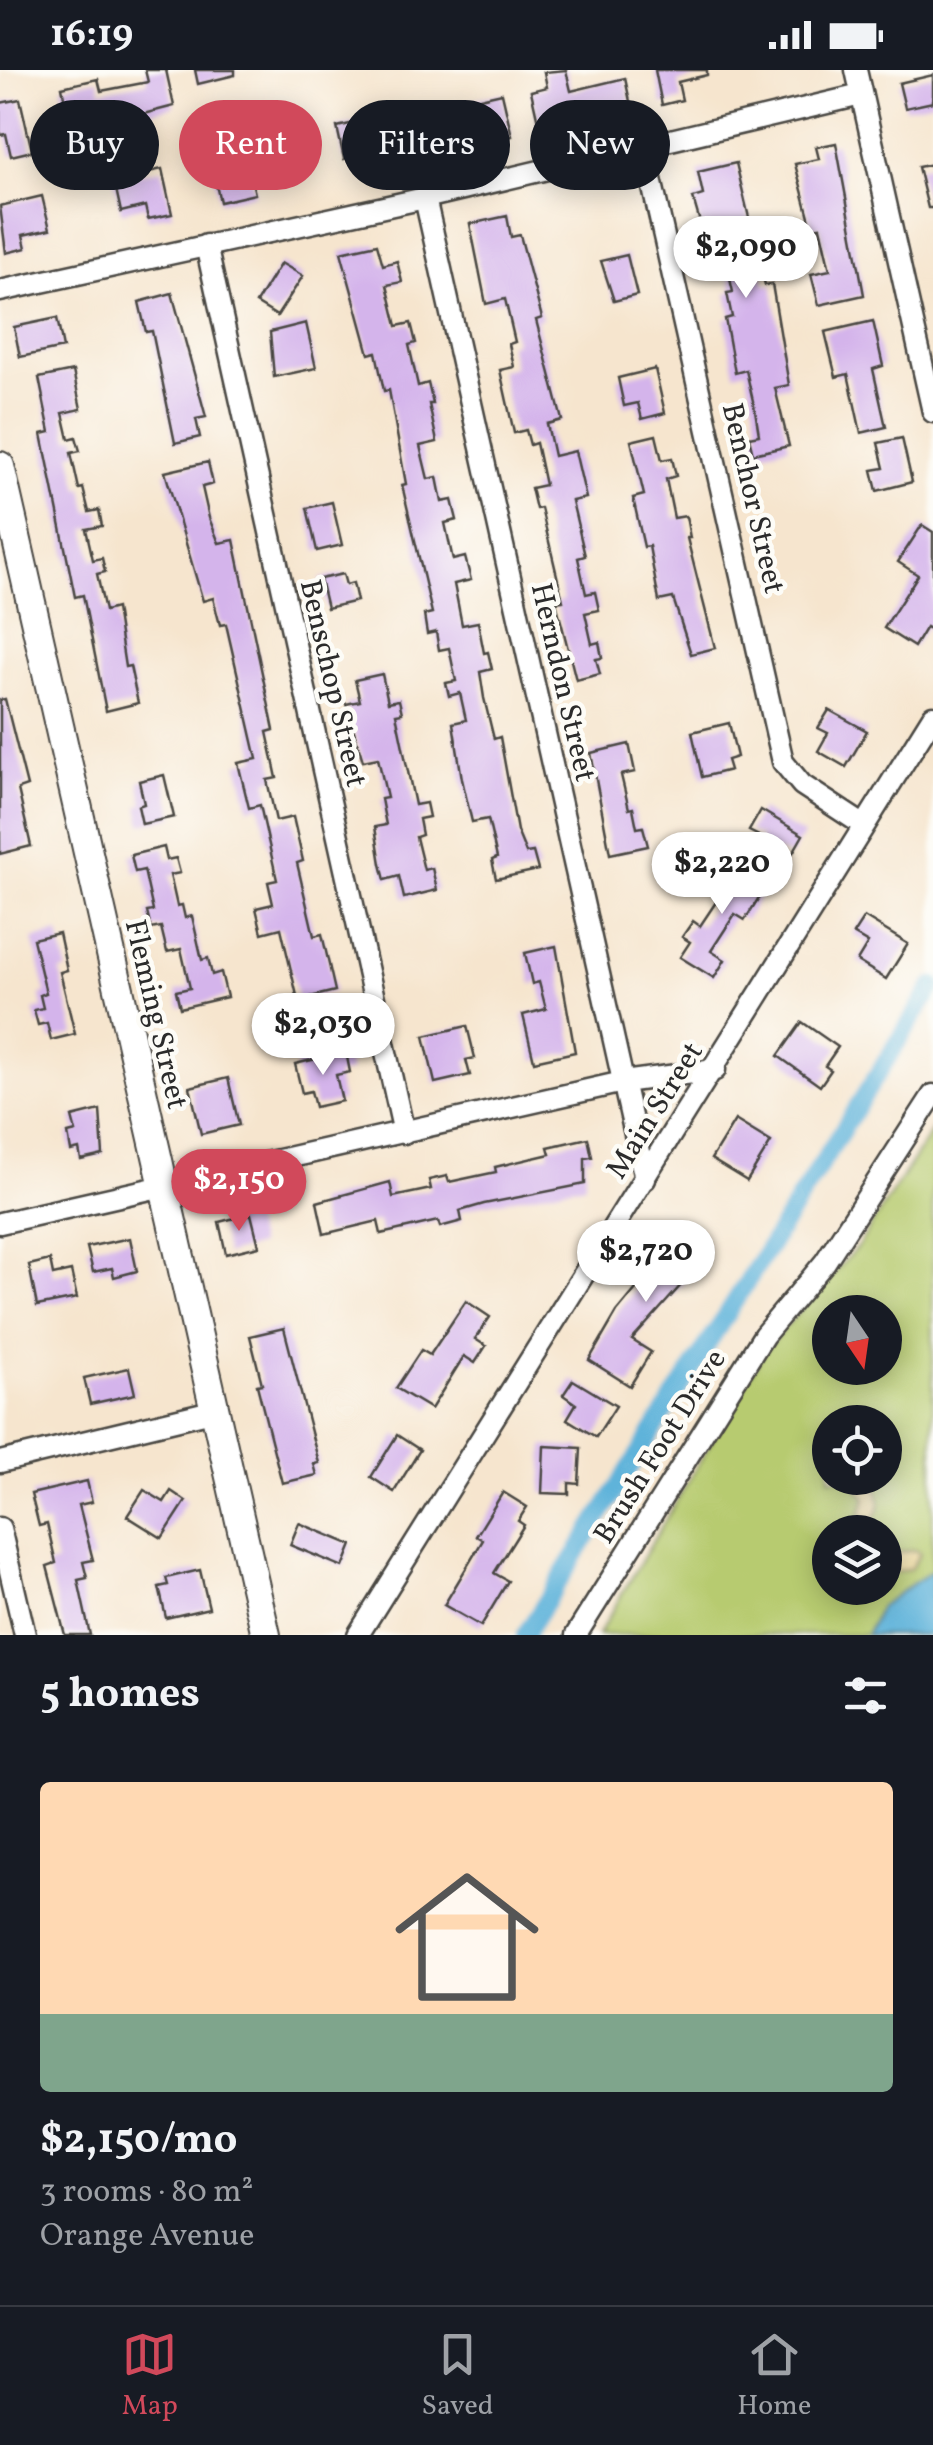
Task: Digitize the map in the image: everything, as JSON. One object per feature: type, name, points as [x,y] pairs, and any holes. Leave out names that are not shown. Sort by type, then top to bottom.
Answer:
[{"type":"street","points":[[856,70],[933,412]]},
{"type":"street","points":[[670,142],[861,95]]},
{"type":"street","points":[[0,291],[530,174]]},
{"type":"street","name":"Benchor Street","points":[[654,190],[784,762],[802,785],[863,824]]},
{"type":"street","name":"Herndon Street","points":[[425,198],[645,1178]]},
{"type":"street","name":"Benschop Street","points":[[206,246],[404,1133]]},
{"type":"street","name":"Fleming Street","points":[[0,466],[6,518],[266,1635]]},
{"type":"street","name":"Main Street","points":[[358,1635],[933,716]]},
{"type":"street","points":[[0,1223],[623,1082],[715,1070]]},
{"type":"street","name":"Brush Foot Drive","points":[[576,1635],[764,1336],[825,1262],[933,1095]]},
{"type":"street","points":[[0,1462],[212,1411]]},
{"type":"street","points":[[0,1528],[25,1635]]},
{"type":"green space","points":[[933,1129],[933,1635],[598,1635],[765,1350],[812,1297],[812,1385],[902,1385],[902,1295],[814,1295],[858,1246]]},
{"type":"sand","points":[[863,1495],[878,1495],[876,1515],[860,1514],[866,1498]]},
{"type":"sand","points":[[915,1550],[920,1554],[910,1569],[902,1571],[902,1552]]},
{"type":"water","points":[[933,1570],[933,1635],[866,1635],[880,1606],[902,1605],[902,1591]]},
{"type":"building","points":[[145,70],[166,70],[174,106],[159,110],[159,100],[65,100],[62,87],[98,79],[101,91],[148,82]]},
{"type":"building","points":[[195,70],[235,70],[235,75],[198,84]]},
{"type":"building","points":[[566,70],[571,91],[625,78],[630,100],[533,100],[531,91],[547,87],[544,72]]},
{"type":"building","points":[[655,70],[707,70],[707,75],[678,82],[682,100],[661,100]]},
{"type":"building","points":[[933,75],[933,102],[905,108],[899,83]]},
{"type":"building","points":[[502,93],[504,100],[471,100]]},
{"type":"building","points":[[20,99],[30,151],[11,156],[6,134],[0,135],[0,103]]},
{"type":"building","points":[[836,143],[864,295],[819,305],[811,274],[830,270],[820,227],[812,228],[795,164],[819,159],[816,147]]},
{"type":"building","points":[[736,163],[765,285],[772,284],[789,385],[775,388],[789,446],[753,454],[749,437],[759,435],[746,370],[735,373],[725,319],[732,317],[727,293],[733,292],[724,253],[710,257],[693,198],[703,195],[698,172]]},
{"type":"building","points":[[933,164],[933,208],[928,208],[918,167]]},
{"type":"building","points":[[162,169],[172,214],[148,219],[145,206],[121,212],[116,190],[159,190]]},
{"type":"building","points":[[217,190],[254,190],[255,194],[220,202]]},
{"type":"building","points":[[42,196],[50,229],[23,235],[26,248],[6,253],[0,206]]},
{"type":"building","points":[[507,216],[511,237],[520,235],[542,318],[536,320],[562,420],[547,424],[554,456],[575,451],[586,498],[572,501],[585,556],[578,558],[586,594],[595,592],[599,610],[585,613],[592,644],[599,642],[602,658],[596,659],[600,674],[576,680],[556,602],[563,601],[541,508],[536,509],[531,488],[545,485],[536,443],[530,445],[526,430],[514,433],[500,370],[514,367],[509,344],[515,342],[505,299],[486,304],[470,224]]},
{"type":"building","points":[[377,244],[383,265],[397,261],[402,282],[387,285],[397,326],[411,323],[416,343],[409,345],[418,386],[428,383],[433,404],[429,404],[437,442],[420,446],[428,479],[437,477],[442,502],[452,500],[457,520],[445,523],[453,560],[465,557],[471,580],[454,584],[462,625],[478,622],[484,653],[488,652],[492,669],[480,672],[484,698],[494,739],[500,737],[517,831],[526,853],[533,852],[538,870],[496,879],[492,860],[497,858],[488,819],[472,822],[453,723],[466,720],[460,693],[449,696],[446,683],[456,681],[449,648],[439,650],[436,632],[427,634],[424,615],[432,613],[402,485],[406,484],[389,390],[384,391],[376,352],[369,354],[341,252]]},
{"type":"building","points":[[627,255],[637,295],[614,301],[601,261]]},
{"type":"building","points":[[281,263],[303,276],[277,316],[256,303]]},
{"type":"building","points":[[172,293],[206,417],[196,419],[200,437],[175,443],[152,331],[146,332],[139,302]]},
{"type":"building","points":[[57,318],[63,348],[20,357],[14,327]]},
{"type":"building","points":[[873,321],[883,366],[873,369],[886,427],[861,433],[848,374],[836,377],[825,332]]},
{"type":"building","points":[[306,323],[316,368],[274,377],[270,332]]},
{"type":"building","points":[[655,369],[665,413],[642,419],[638,403],[624,406],[618,378]]},
{"type":"building","points":[[73,371],[81,409],[63,413],[69,439],[76,437],[80,451],[71,453],[79,489],[83,488],[89,512],[99,510],[102,526],[86,529],[93,560],[102,558],[105,572],[97,574],[105,611],[116,608],[125,667],[130,666],[138,703],[106,711],[83,595],[75,597],[42,434],[50,432],[39,378]]},
{"type":"building","points":[[656,435],[662,460],[672,458],[676,476],[666,479],[674,518],[686,516],[687,538],[715,648],[691,654],[673,598],[659,601],[649,546],[644,547],[633,498],[644,495],[631,441]]},
{"type":"building","points":[[902,438],[912,482],[877,491],[872,470],[884,468],[878,443]]},
{"type":"building","points":[[208,462],[213,484],[202,487],[209,518],[219,543],[234,540],[274,730],[267,732],[277,778],[267,780],[276,821],[293,817],[303,861],[297,863],[314,936],[322,934],[335,991],[298,1000],[281,928],[262,933],[256,908],[273,904],[268,882],[277,880],[260,805],[249,808],[238,763],[257,759],[226,624],[220,625],[213,598],[203,601],[165,472]]},
{"type":"building","points":[[332,502],[342,545],[317,551],[307,508]]},
{"type":"building","points":[[922,525],[933,532],[933,631],[926,627],[914,647],[884,628],[918,575],[898,562]]},
{"type":"building","points":[[343,574],[346,585],[353,583],[357,601],[327,608],[320,579]]},
{"type":"building","points":[[382,674],[388,702],[399,700],[402,713],[396,714],[415,805],[426,803],[429,817],[419,819],[422,835],[416,837],[424,870],[432,868],[437,890],[404,898],[399,876],[385,880],[381,864],[375,827],[386,825],[381,799],[387,798],[378,758],[363,761],[346,704],[360,701],[355,680]]},
{"type":"building","points":[[5,699],[27,786],[18,789],[31,846],[0,854],[0,700]]},
{"type":"building","points":[[829,710],[867,731],[846,767],[818,751],[828,733],[818,728]]},
{"type":"building","points":[[729,723],[737,757],[727,760],[730,770],[702,777],[692,732]]},
{"type":"building","points":[[629,744],[635,772],[621,775],[629,809],[633,808],[637,828],[643,827],[648,846],[610,854],[591,753]]},
{"type":"building","points":[[164,775],[174,817],[142,824],[138,806],[144,804],[139,781]]},
{"type":"building","points":[[761,810],[803,835],[791,856],[757,844],[761,837],[749,831]]},
{"type":"building","points":[[164,847],[167,860],[176,858],[180,873],[170,875],[177,906],[182,905],[185,918],[192,916],[202,960],[208,958],[212,975],[221,972],[227,997],[180,1008],[176,991],[190,988],[181,949],[167,952],[161,927],[151,929],[147,912],[153,911],[144,870],[135,872],[131,855]]},
{"type":"building","points":[[730,860],[768,883],[745,920],[735,914],[711,951],[725,960],[714,978],[680,957],[690,942],[682,937],[693,921],[700,926],[716,902],[724,886],[717,881]]},
{"type":"building","points":[[864,917],[908,944],[886,979],[857,961],[868,943],[853,934]]},
{"type":"building","points":[[59,933],[67,970],[60,972],[75,1034],[51,1040],[47,1023],[38,1025],[34,1010],[43,1008],[40,995],[46,993],[33,939]]},
{"type":"building","points":[[556,946],[575,1052],[534,1061],[523,1015],[546,1009],[539,982],[532,984],[525,953]]},
{"type":"building","points":[[802,1022],[838,1047],[825,1066],[831,1070],[820,1086],[778,1056]]},
{"type":"building","points":[[467,1026],[475,1058],[466,1060],[470,1075],[435,1083],[424,1036]]},
{"type":"building","points":[[299,1030],[304,1049],[286,1054],[281,1034]]},
{"type":"building","points":[[346,1052],[350,1072],[336,1075],[342,1101],[315,1107],[311,1091],[302,1093],[295,1064]]},
{"type":"building","points":[[228,1078],[239,1125],[201,1134],[190,1087]]},
{"type":"building","points":[[100,1110],[103,1155],[81,1160],[79,1149],[71,1151],[68,1134],[76,1132],[72,1117]]},
{"type":"building","points":[[735,1120],[771,1142],[747,1181],[711,1159]]},
{"type":"building","points":[[588,1138],[592,1157],[585,1158],[585,1184],[460,1211],[462,1221],[440,1227],[438,1221],[381,1234],[378,1221],[324,1234],[317,1202],[390,1182],[393,1197],[431,1189],[429,1180],[447,1176],[449,1182],[496,1172],[495,1167],[550,1154],[548,1147]]},
{"type":"building","points":[[251,1214],[259,1246],[226,1254],[219,1222]]},
{"type":"building","points":[[678,1226],[707,1244],[683,1283],[632,1340],[651,1352],[630,1386],[589,1360],[617,1312],[655,1266],[643,1258],[654,1241],[664,1247]]},
{"type":"building","points":[[130,1238],[137,1271],[114,1277],[112,1268],[93,1272],[87,1247]]},
{"type":"building","points":[[50,1260],[53,1275],[71,1271],[77,1298],[37,1306],[29,1265]]},
{"type":"building","points":[[466,1301],[490,1317],[475,1339],[486,1346],[475,1363],[464,1356],[431,1409],[396,1388],[421,1350],[430,1355]]},
{"type":"building","points":[[284,1328],[319,1463],[314,1464],[317,1475],[282,1483],[257,1385],[262,1384],[250,1336]]},
{"type":"building","points":[[129,1368],[135,1394],[90,1404],[84,1378]]},
{"type":"building","points":[[573,1380],[616,1406],[596,1437],[567,1419],[576,1404],[563,1395]]},
{"type":"building","points":[[397,1435],[420,1450],[394,1492],[371,1477]]},
{"type":"building","points":[[544,1446],[581,1448],[579,1484],[569,1483],[569,1494],[542,1493]]},
{"type":"building","points":[[87,1481],[92,1502],[79,1505],[93,1560],[83,1562],[87,1578],[78,1580],[90,1635],[65,1635],[47,1566],[56,1563],[47,1524],[39,1526],[31,1494]]},
{"type":"building","points":[[144,1490],[164,1502],[171,1491],[186,1501],[162,1538],[127,1516]]},
{"type":"building","points":[[503,1492],[527,1507],[518,1521],[524,1525],[494,1573],[508,1581],[481,1626],[444,1605],[483,1540],[476,1536]]},
{"type":"building","points":[[299,1523],[352,1545],[343,1567],[290,1545]]},
{"type":"building","points":[[200,1570],[209,1608],[166,1618],[159,1587],[168,1585],[166,1578]]},
{"type":"waterway","points":[[525,1635],[933,986]]}]
